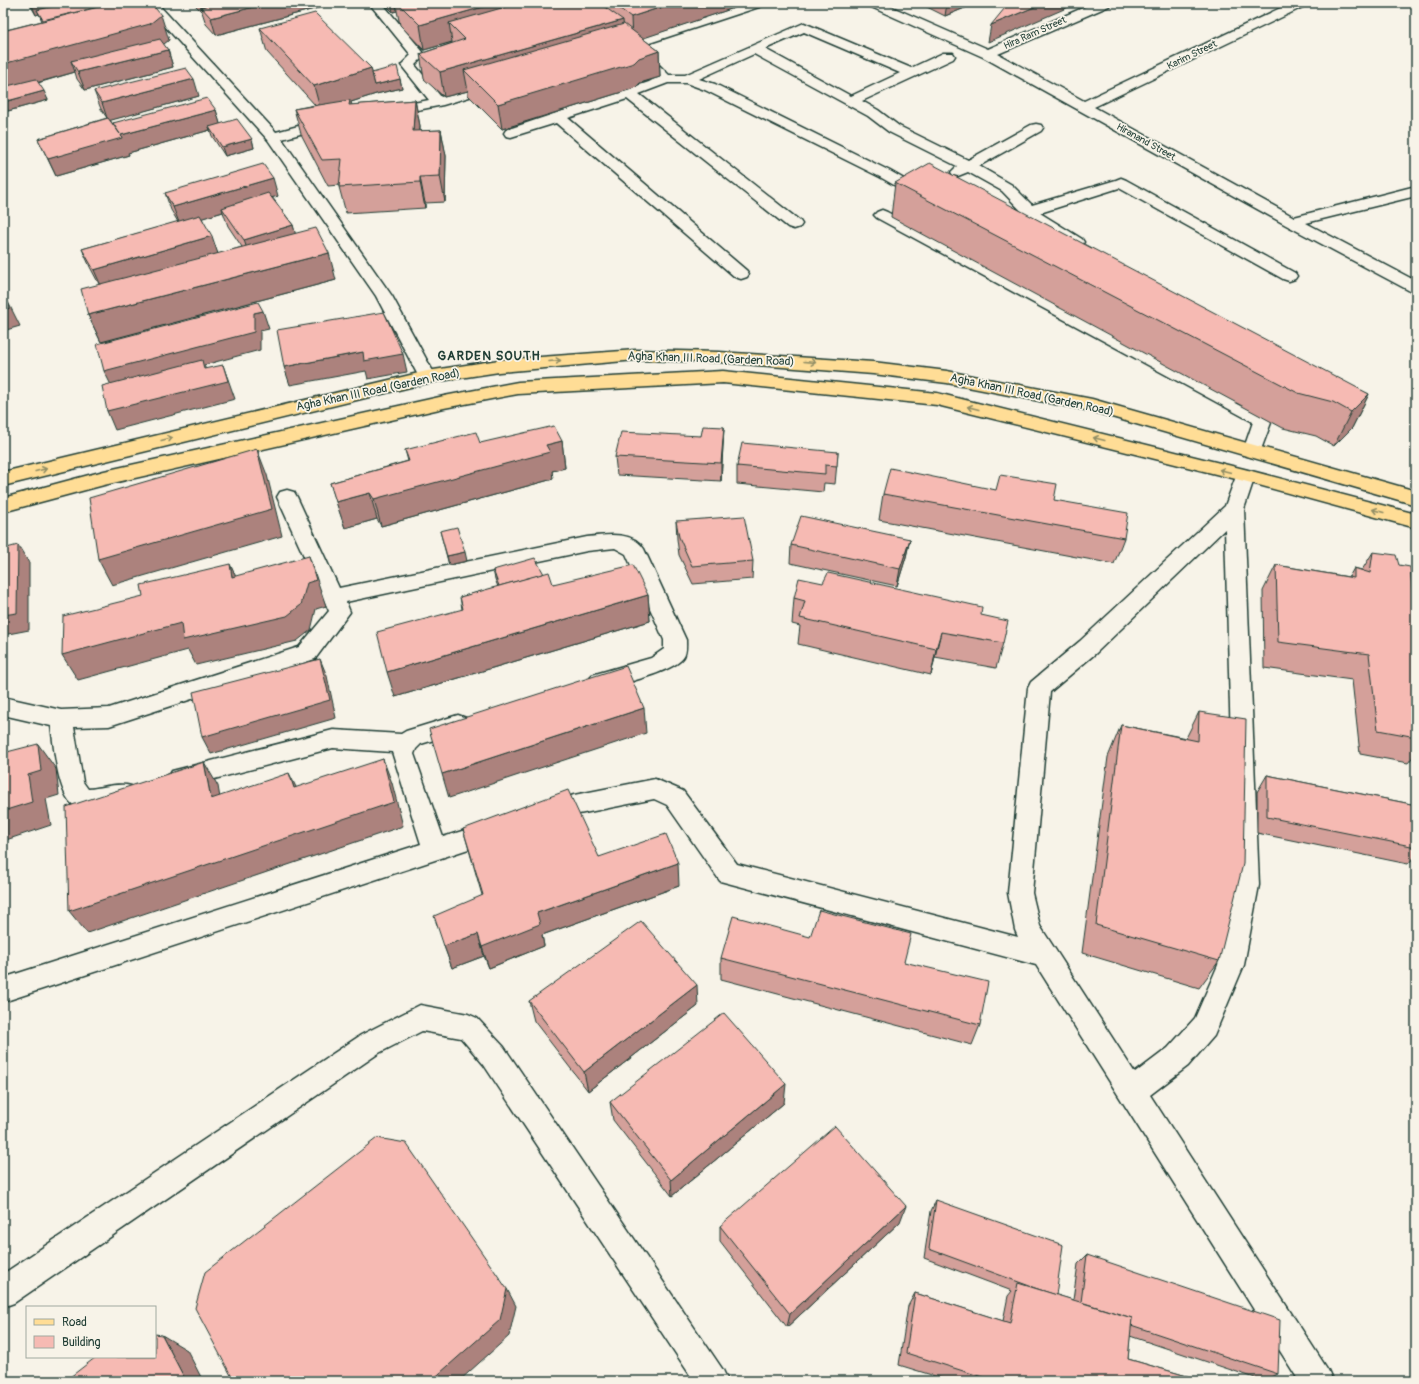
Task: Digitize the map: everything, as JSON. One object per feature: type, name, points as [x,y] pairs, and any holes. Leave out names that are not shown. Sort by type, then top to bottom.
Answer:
[{"type":"main road","name":"Agha Khan III Road (Garden Road)","points":[[3,479],[427,377],[498,366],[636,355],[719,357],[865,367],[947,377],[1092,404],[1416,498]]},
{"type":"main road","name":"Agha Khan III Road (Garden Road)","points":[[3,504],[112,476],[444,402],[518,388],[723,377],[937,399],[1245,476],[1416,521]]},
{"type":"street","points":[[150,3],[273,137],[384,296],[427,377]]},
{"type":"street","points":[[375,3],[418,55]]},
{"type":"street","points":[[608,52],[758,3]]},
{"type":"street","name":"Hiranand Street","points":[[873,3],[988,54],[1292,222],[1416,288]]},
{"type":"street","name":"Hira Ram Street","points":[[988,54],[1105,3]]},
{"type":"street","name":"Karim Street","points":[[1083,107],[1301,3]]},
{"type":"street","points":[[386,17],[400,13]]},
{"type":"street","points":[[688,79],[804,27],[911,73]]},
{"type":"street","points":[[617,36],[630,45],[665,79]]},
{"type":"street","points":[[754,50],[873,113],[894,129],[968,166],[1007,188],[1036,218],[1089,249]]},
{"type":"street","points":[[433,51],[418,55],[408,65],[438,102]]},
{"type":"street","points":[[851,101],[948,56]]},
{"type":"street","points":[[511,133],[654,85],[665,79],[688,79],[710,87],[885,174],[920,194]]},
{"type":"street","points":[[373,115],[438,102],[512,80]]},
{"type":"street","points":[[629,93],[794,224]]},
{"type":"street","points":[[558,117],[741,274]]},
{"type":"street","points":[[273,137],[344,119]]},
{"type":"street","points":[[1036,128],[882,215],[1263,420],[1252,451]]},
{"type":"street","points":[[1029,211],[1121,183],[1289,276]]},
{"type":"street","points":[[1292,222],[1416,191]]},
{"type":"street","points":[[1132,1092],[1178,1057],[1205,1027],[1231,965],[1247,885],[1234,510],[1245,476]]},
{"type":"street","points":[[3,706],[62,719],[109,717],[307,653],[340,612],[287,497]]},
{"type":"street","points":[[1234,510],[1088,647],[1039,688],[1020,893],[1028,930],[1317,1381]]},
{"type":"street","points":[[333,596],[587,544],[617,541],[634,549],[675,640],[675,653],[658,664],[582,686]]},
{"type":"street","points":[[62,719],[72,785],[82,799],[106,797],[333,739],[406,744]]},
{"type":"street","points":[[435,850],[403,754],[406,744],[414,737],[475,719]]},
{"type":"street","points":[[3,990],[574,805],[655,789],[675,798],[729,873],[1044,955]]},
{"type":"street","points":[[3,1292],[370,1044],[420,1018],[468,1027],[494,1056],[712,1381]]},
{"type":"building","points":[[68,3],[114,3],[43,20],[37,10]]},
{"type":"building","points":[[114,3],[151,3],[161,15],[150,24],[3,64],[3,31]]},
{"type":"building","points":[[218,3],[269,3],[211,18],[201,7]]},
{"type":"building","points":[[398,3],[497,3],[420,25]]},
{"type":"building","points":[[519,3],[599,3],[623,20],[440,72],[420,54],[465,39],[449,23]]},
{"type":"building","points":[[612,3],[674,3],[631,17]]},
{"type":"building","points":[[1009,3],[1044,3],[991,25]]},
{"type":"building","points":[[315,13],[371,68],[314,86],[260,28]]},
{"type":"building","points":[[624,24],[659,51],[639,58],[634,63],[498,104],[464,70]]},
{"type":"building","points":[[160,39],[168,50],[78,72],[71,61]]},
{"type":"building","points":[[397,66],[400,79],[375,85],[372,73]]},
{"type":"building","points":[[186,68],[194,79],[102,103],[94,91]]},
{"type":"building","points":[[36,79],[44,91],[4,102],[3,87]]},
{"type":"building","points":[[207,98],[216,110],[121,135],[122,138],[48,159],[38,139],[108,118],[120,134],[113,123]]},
{"type":"building","points":[[350,100],[349,105],[415,100],[413,131],[441,130],[440,176],[420,177],[420,182],[339,187],[342,159],[322,160],[294,109]]},
{"type":"building","points":[[237,119],[252,139],[222,147],[209,127]]},
{"type":"building","points":[[930,163],[1369,394],[1351,412],[1333,402],[1298,393],[895,183]]},
{"type":"building","points":[[263,164],[273,178],[173,207],[165,193]]},
{"type":"building","points":[[268,193],[293,225],[244,240],[222,208]]},
{"type":"building","points":[[200,215],[212,236],[94,270],[82,249]]},
{"type":"building","points":[[316,228],[329,253],[88,315],[81,289]]},
{"type":"building","points":[[3,292],[10,308],[3,310]]},
{"type":"building","points":[[258,302],[263,311],[254,313],[254,332],[104,371],[97,344]]},
{"type":"building","points":[[384,312],[403,354],[364,361],[363,352],[284,367],[277,330]]},
{"type":"building","points":[[202,360],[204,369],[223,365],[228,381],[107,411],[102,386]]},
{"type":"building","points":[[554,426],[562,441],[546,445],[550,452],[374,499],[370,493],[336,502],[330,483],[409,461],[405,450],[476,432],[480,443]]},
{"type":"building","points":[[703,426],[724,427],[721,463],[615,457],[621,432],[701,436]]},
{"type":"building","points":[[742,443],[838,452],[837,466],[825,465],[825,474],[737,466]]},
{"type":"building","points":[[257,449],[272,509],[98,559],[89,498]]},
{"type":"building","points":[[890,468],[996,490],[1000,475],[1057,484],[1054,500],[1128,513],[1124,538],[883,494]]},
{"type":"building","points":[[744,516],[753,561],[692,566],[679,537],[676,521]]},
{"type":"building","points":[[801,516],[910,539],[900,569],[791,545]]},
{"type":"building","points":[[457,527],[465,552],[447,556],[440,531]]},
{"type":"building","points":[[18,545],[17,613],[3,615],[3,549]]},
{"type":"building","points":[[1373,552],[1396,555],[1399,565],[1410,567],[1416,627],[1416,737],[1378,730],[1369,654],[1278,642],[1276,565],[1354,578],[1354,568],[1370,573]]},
{"type":"building","points":[[309,556],[316,580],[307,583],[301,605],[287,616],[183,640],[181,623],[62,655],[63,616],[143,596],[141,585],[230,564],[232,577]]},
{"type":"building","points":[[535,558],[544,574],[499,586],[493,570]]},
{"type":"building","points":[[633,565],[648,595],[387,672],[377,632],[463,609],[460,597],[549,572],[553,584]]},
{"type":"building","points":[[828,573],[982,607],[981,615],[1008,621],[1003,643],[941,632],[936,649],[800,618],[805,601],[794,598],[799,578],[823,583]]},
{"type":"building","points":[[320,659],[330,700],[202,737],[193,692]]},
{"type":"building","points":[[626,666],[644,708],[442,774],[429,729]]},
{"type":"building","points":[[1199,712],[1246,719],[1243,864],[1219,961],[1096,925],[1121,725],[1198,741]]},
{"type":"building","points":[[38,744],[41,771],[28,775],[32,802],[3,811],[3,753]]},
{"type":"building","points":[[383,759],[394,802],[69,911],[66,807],[204,762],[211,799],[289,773],[294,788]]},
{"type":"building","points":[[1267,775],[1416,805],[1416,847],[1267,817]]},
{"type":"building","points":[[568,790],[599,857],[666,834],[678,863],[537,913],[540,924],[482,947],[478,934],[444,946],[434,916],[483,895],[463,829]]},
{"type":"building","points":[[819,910],[911,934],[904,962],[988,982],[980,1025],[721,958],[733,916],[810,937]]},
{"type":"building","points":[[641,921],[697,985],[584,1072],[529,1001]]},
{"type":"building","points":[[724,1013],[786,1084],[671,1180],[610,1102]]},
{"type":"building","points":[[835,1126],[906,1206],[790,1314],[720,1226]]},
{"type":"building","points":[[377,1138],[406,1143],[507,1289],[500,1320],[431,1381],[234,1381],[195,1308],[205,1272]]},
{"type":"building","points":[[936,1200],[1063,1245],[1056,1295],[929,1249]]},
{"type":"building","points":[[1087,1255],[1280,1320],[1278,1374],[1131,1325],[1132,1318],[1081,1302]]},
{"type":"building","points":[[1018,1283],[1132,1318],[1128,1359],[1204,1381],[995,1381],[906,1353],[915,1293],[1010,1323]]},
{"type":"building","points":[[156,1334],[162,1335],[186,1381],[65,1381],[95,1358],[156,1358]]},
{"type":"district","name":"GARDEN SOUTH","points":[[489,356]]}]
